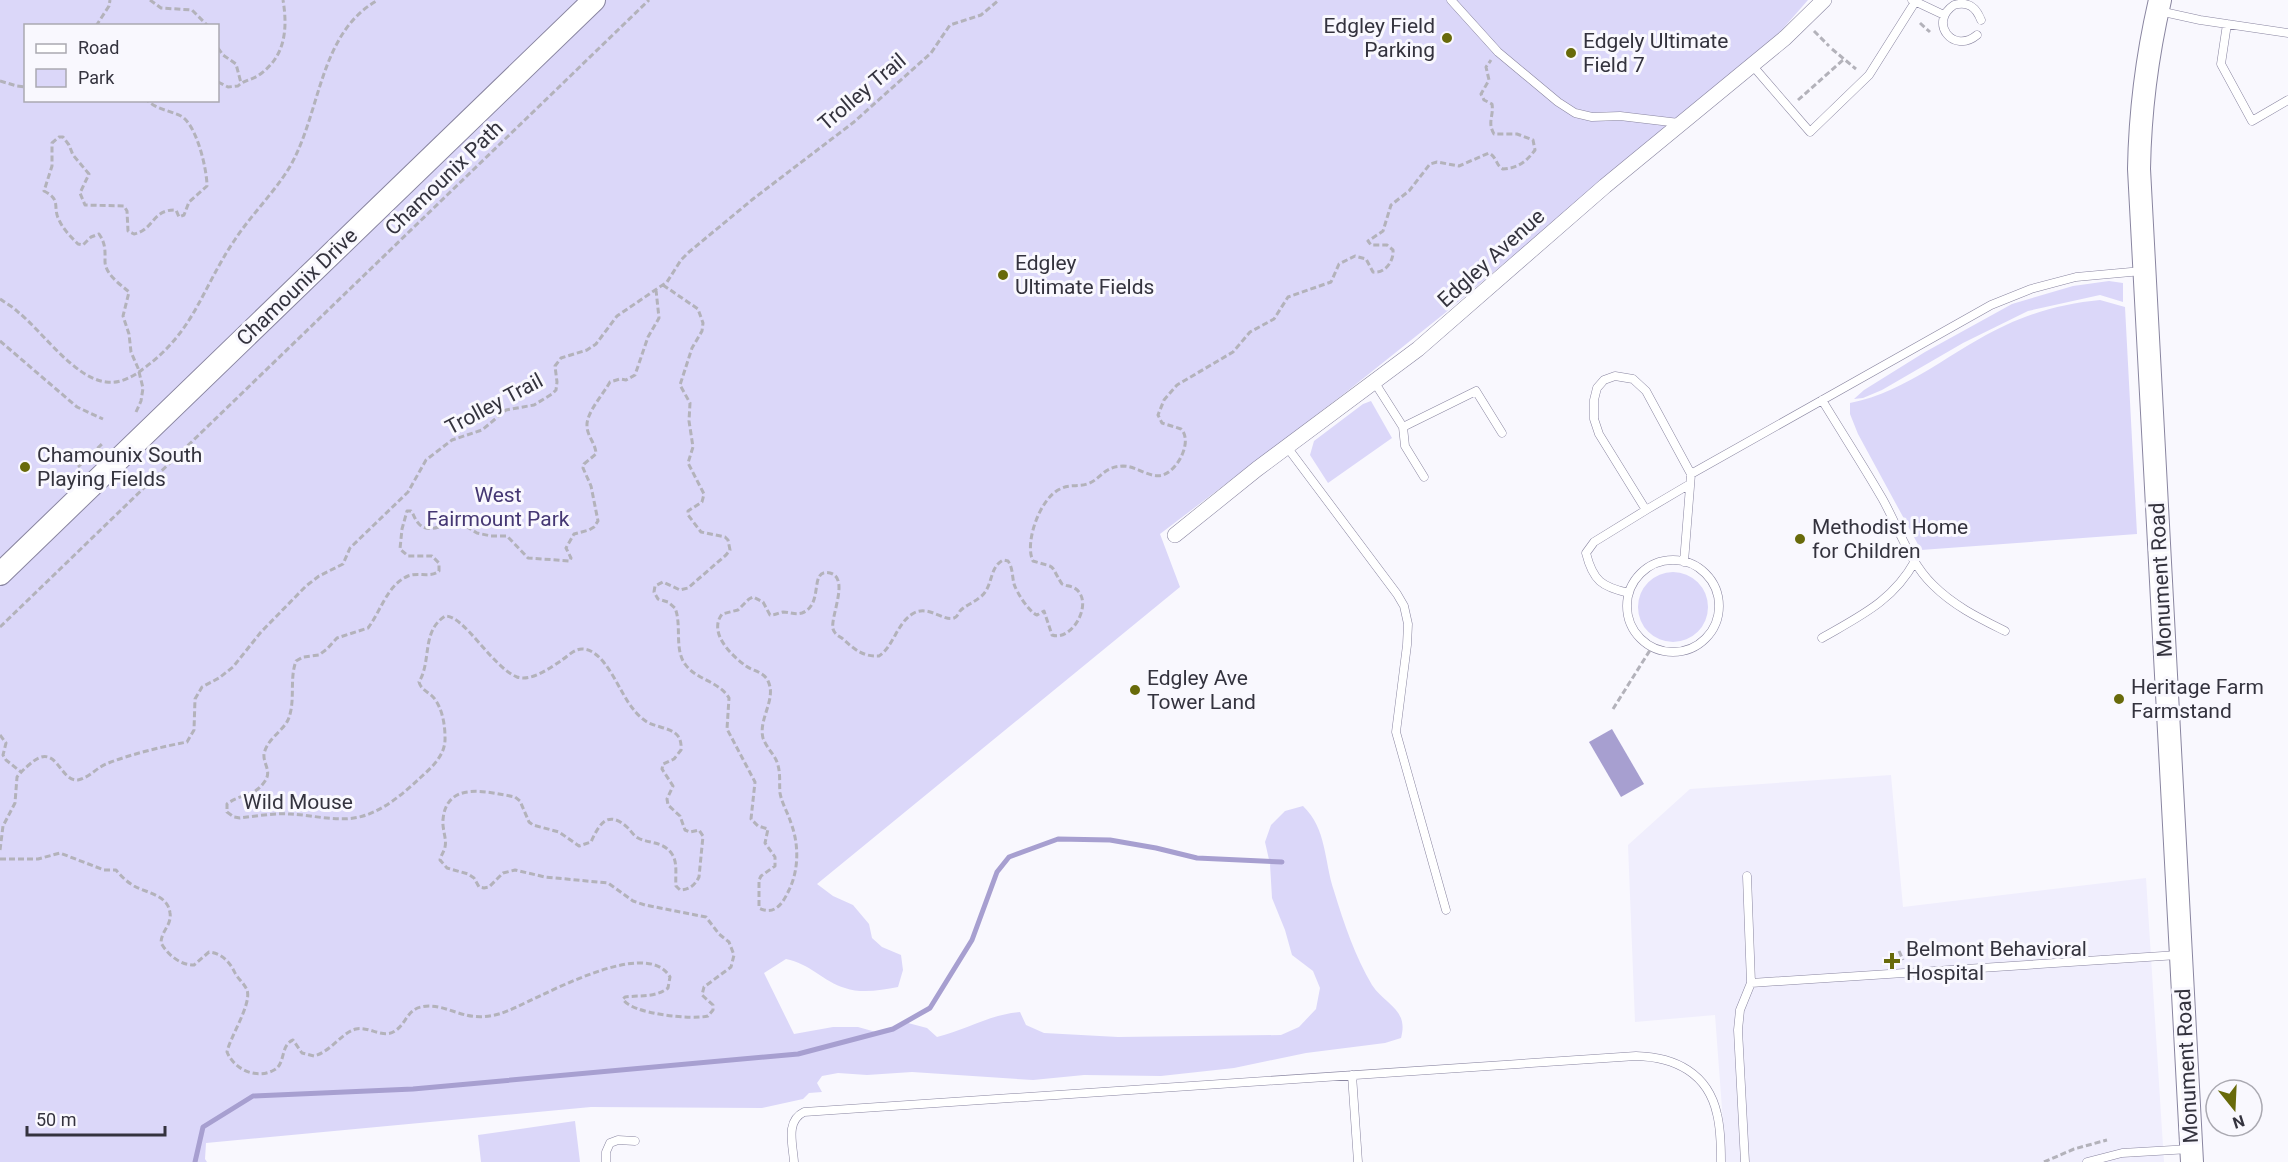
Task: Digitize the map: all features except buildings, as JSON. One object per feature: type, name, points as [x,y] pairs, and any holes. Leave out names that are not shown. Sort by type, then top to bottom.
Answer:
[{"type":"street","name":"Chamounix Drive","points":[[0,574],[594,0]]},
{"type":"street","name":"Edgley Avenue","points":[[1175,535],[1453,320],[1572,213],[1752,65],[1804,21],[1824,0]]},
{"type":"street","name":"Monument Road","points":[[2159,5],[2146,69],[2140,123],[2139,169],[2192,1155]]},
{"type":"lane","points":[[1451,0],[1498,52],[1558,102],[1575,113],[1592,117],[1620,116],[1681,123]]},
{"type":"lane","points":[[1752,65],[1810,132],[1869,75],[1913,1],[1944,15]]},
{"type":"lane","points":[[1977,35],[1966,41],[1949,37],[1943,26],[1944,15],[1954,5],[1968,4],[1974,8],[1981,20]]},
{"type":"lane","points":[[2159,5],[2200,20],[2288,33]]},
{"type":"lane","points":[[2227,24],[2221,64],[2252,121],[2288,100]]},
{"type":"lane","points":[[1691,474],[1991,305],[2031,289],[2076,277],[2144,271]]},
{"type":"lane","points":[[1646,510],[1599,434],[1594,419],[1594,400],[1597,388],[1604,380],[1615,376],[1633,379],[1646,391],[1691,474],[1684,562]]},
{"type":"lane","points":[[1374,383],[1403,427],[1405,446],[1424,477]]},
{"type":"lane","points":[[1403,427],[1476,391],[1502,433]]},
{"type":"lane","points":[[1822,400],[1881,497],[1915,561],[1930,582],[1947,599],[1965,611],[2005,631]]},
{"type":"lane","points":[[1287,447],[1404,606],[1408,624],[1407,645],[1396,732],[1446,910]]},
{"type":"lane","points":[[1629,593],[1607,588],[1595,578],[1586,553],[1594,543],[1690,484]]},
{"type":"lane","points":[[1676,560],[1684,562],[1704,571],[1714,584],[1719,598],[1719,614],[1714,629],[1705,640],[1692,649],[1678,652],[1662,651],[1638,635],[1630,622],[1627,608],[1629,593],[1635,579],[1646,569],[1660,562],[1676,560]]},
{"type":"lane","points":[[1822,638],[1889,597],[1905,580],[1915,561]]},
{"type":"lane","points":[[1745,1162],[1738,1030],[1740,1010],[1751,983],[1747,876]]},
{"type":"lane","points":[[1751,983],[2181,955]]},
{"type":"lane","points":[[794,1162],[793,1122],[798,1115],[804,1112],[1656,1056],[1675,1062],[1690,1071],[1703,1083],[1718,1115],[1721,1162]]},
{"type":"lane","points":[[1352,1075],[1358,1162]]},
{"type":"lane","points":[[606,1162],[606,1152],[610,1143],[618,1140],[635,1141]]},
{"type":"lane","points":[[2087,1162],[2122,1153],[2192,1155]]},
{"type":"path","points":[[97,24],[109,6],[110,0]]},
{"type":"path","points":[[150,0],[160,8],[192,10],[206,24]]},
{"type":"path","points":[[219,82],[228,87],[238,86],[258,76],[282,50],[286,16],[284,0]]},
{"type":"path","points":[[0,299],[18,312],[92,379],[114,382],[139,373],[160,357],[194,315],[232,243],[253,213],[288,171],[304,138],[326,66],[345,28],[358,14],[378,0]]},
{"type":"path","name":"Chamounix Path","points":[[0,627],[649,0]]},
{"type":"path","name":"Trolley Trail","points":[[21,772],[35,759],[48,757],[54,760],[72,780],[83,779],[103,765],[126,756],[187,742],[194,730],[194,705],[202,687],[233,668],[261,632],[306,586],[319,576],[343,564],[350,548],[408,492],[426,460],[452,440],[482,429],[507,411],[534,405],[552,394],[557,382],[555,366],[557,362],[569,354],[587,350],[596,344],[617,316],[663,285],[688,252],[854,122],[932,53],[950,25],[981,15],[999,0]]},
{"type":"path","points":[[1804,21],[1848,63]]},
{"type":"path","points":[[219,49],[236,64],[241,83]]},
{"type":"path","points":[[663,285],[698,309],[703,323],[702,331],[692,348],[680,385],[690,403],[689,421],[693,447],[688,463],[693,477],[704,494],[702,502],[688,511],[688,515],[701,532],[723,535],[729,540],[730,545],[726,555],[688,588],[680,590],[663,582],[654,586],[654,592],[658,599],[668,602],[675,608],[681,657],[685,664],[721,687],[729,698],[727,729],[754,782],[752,819],[758,826],[768,829],[765,843],[775,857],[775,866],[759,880],[759,908],[771,911],[778,907],[790,889],[797,843],[782,801],[779,768],[763,739],[763,727],[771,695],[770,686],[765,676],[744,665],[726,648],[717,625],[722,614],[738,610],[753,597],[763,602],[770,615],[783,612],[799,614],[809,609],[816,598],[818,578],[821,574],[830,573],[837,579],[839,586],[833,625],[835,634],[853,650],[879,656],[887,649],[904,622],[914,613],[924,611],[949,618],[957,616],[966,606],[988,590],[994,570],[1003,560],[1008,561],[1011,565],[1016,588],[1029,611],[1037,615],[1044,611],[1052,635],[1059,637],[1064,635],[1082,614],[1082,599],[1076,589],[1062,584],[1050,564],[1033,561],[1029,552],[1032,531],[1048,497],[1053,492],[1070,485],[1087,484],[1109,469],[1126,466],[1160,476],[1175,467],[1184,449],[1184,432],[1162,423],[1158,415],[1164,400],[1177,385],[1233,352],[1250,332],[1274,319],[1288,297],[1331,282],[1339,264],[1343,261],[1361,256],[1366,259],[1373,272],[1385,269],[1393,257],[1393,250],[1387,245],[1371,245],[1368,241],[1383,231],[1391,205],[1409,191],[1430,164],[1437,162],[1459,166],[1489,153],[1503,169],[1519,166],[1529,159],[1535,150],[1533,140],[1517,134],[1494,134],[1489,121],[1492,104],[1482,96],[1482,90],[1489,80],[1486,67],[1488,62],[1498,52]]},
{"type":"path","points":[[1798,101],[1844,60]]},
{"type":"path","points":[[0,81],[24,87]]},
{"type":"path","points":[[131,418],[139,408],[142,394],[139,373],[130,352],[129,334],[123,316],[129,292],[111,275],[105,263],[107,253],[103,239],[99,234],[95,234],[83,245],[78,244],[58,220],[55,199],[44,191],[52,166],[52,143],[59,137],[63,137],[73,155],[89,174],[80,193],[86,205],[124,206],[127,211],[128,231],[134,234],[147,228],[153,218],[164,212],[176,210],[179,217],[184,215],[189,202],[207,186],[207,177],[196,137],[187,120],[160,110],[150,102]]},
{"type":"path","name":"Wild Mouse","points":[[0,859],[38,860],[60,853],[104,870],[116,870],[135,887],[163,899],[171,913],[169,924],[162,931],[161,943],[170,955],[179,962],[194,965],[209,952],[216,953],[223,956],[232,966],[237,978],[246,987],[247,1001],[227,1052],[230,1060],[236,1066],[257,1074],[277,1068],[286,1045],[293,1040],[302,1053],[314,1056],[336,1045],[349,1032],[358,1029],[385,1034],[395,1032],[411,1011],[420,1007],[430,1006],[478,1017],[496,1014],[546,992],[620,965],[648,964],[663,969],[670,977],[668,988],[664,991],[651,995],[625,997],[623,999],[627,1005],[672,1016],[698,1018],[708,1016],[713,1010],[713,1005],[702,995],[704,987],[730,967],[734,955],[729,942],[719,934],[706,916],[633,901],[608,883],[545,877],[515,870],[503,873],[489,887],[479,887],[474,878],[447,868],[440,860],[445,847],[443,822],[447,803],[456,795],[473,791],[514,797],[520,801],[533,825],[559,832],[579,846],[591,842],[602,821],[620,822],[637,837],[662,845],[672,854],[676,867],[676,882],[680,890],[687,889],[696,882],[699,877],[704,836],[699,830],[690,832],[685,830],[680,816],[668,805],[667,799],[673,786],[662,769],[663,764],[674,759],[681,750],[680,738],[674,731],[647,722],[625,699],[605,664],[590,651],[578,649],[532,677],[518,677],[491,659],[454,618],[445,616],[433,626],[428,640],[427,666],[419,682],[422,689],[434,698],[439,706],[444,726],[445,748],[439,759],[421,777],[388,803],[362,817],[339,819],[280,814],[240,818],[227,812],[227,804],[232,800],[252,795],[267,777],[264,754],[288,720],[292,698],[292,675],[296,661],[303,657],[319,655],[337,638],[368,627],[400,580],[421,573],[432,575],[440,571],[439,563],[432,556],[408,556],[400,549],[407,511],[411,511],[420,525],[426,528],[439,527],[457,521],[477,533],[507,536],[528,558],[570,561],[571,558],[566,548],[574,534],[589,530],[598,521],[591,486],[583,468],[584,464],[596,454],[595,444],[587,426],[588,418],[610,382],[626,380],[635,375],[648,337],[659,318],[656,290]]},
{"type":"path","points":[[0,340],[77,406],[103,419]]},
{"type":"path","points":[[94,483],[79,466],[110,438]]},
{"type":"path","points":[[1613,709],[1652,646]]},
{"type":"path","points":[[0,735],[6,743],[3,755],[21,772],[16,784],[15,802],[3,826],[0,850]]},
{"type":"path","points":[[1899,951],[1905,965]]},
{"type":"path","points":[[2044,1162],[2074,1149],[2107,1140]]},
{"type":"shaded area","points":[[1612,729],[1644,784],[1621,797],[1589,742]]},
{"type":"shaded area","name":"Belmont Behavioral Hospital","points":[[1891,775],[1903,907],[2146,878],[2164,1162],[1726,1162],[1715,1015],[1635,1022],[1628,845],[1690,789]]},
{"type":"green space","name":"West Fairmount Park","points":[[0,0],[1808,0],[1780,32],[1445,313],[1345,393],[1160,534],[1180,587],[817,884],[833,896],[853,905],[869,924],[872,938],[882,947],[901,955],[903,970],[898,987],[872,991],[851,990],[830,982],[802,964],[786,959],[764,973],[794,1034],[833,1027],[858,1027],[883,1034],[908,1023],[927,1028],[937,1037],[989,1019],[1020,1012],[1026,1025],[1044,1033],[1118,1037],[1281,1035],[1299,1027],[1316,1009],[1320,988],[1313,971],[1292,955],[1272,898],[1270,864],[1265,842],[1271,825],[1285,811],[1303,806],[1311,815],[1321,835],[1334,891],[1355,951],[1372,985],[1399,1014],[1403,1028],[1401,1038],[1385,1043],[1306,1053],[1234,1068],[1161,1076],[1084,1075],[1033,1080],[912,1072],[867,1075],[838,1073],[822,1076],[817,1083],[822,1092],[809,1093],[803,1099],[762,1108],[591,1107],[206,1143],[205,1159],[207,1162],[0,1162]]},
{"type":"green space","points":[[2109,281],[2123,283],[2123,302],[2100,295],[2028,311],[1963,343],[1882,390],[1863,398],[1854,399],[1864,390],[1925,352],[2012,304],[2073,286]]},
{"type":"green space","points":[[2100,300],[2125,307],[2137,534],[1921,550],[1858,434],[1850,414],[1850,403],[1891,390],[1986,335],[2017,320],[2052,308]]},
{"type":"green space","points":[[1371,401],[1392,438],[1328,483],[1310,455],[1314,441],[1363,404]]},
{"type":"green space","points":[[1680,572],[1693,578],[1702,587],[1706,593],[1708,607],[1706,621],[1698,632],[1687,640],[1666,642],[1648,632],[1640,621],[1638,600],[1648,582],[1659,574]]},
{"type":"green space","points":[[575,1121],[580,1162],[481,1162],[478,1135]]},
{"type":"waterway","points":[[195,1162],[203,1127],[253,1096],[413,1089],[798,1054],[893,1029],[930,1008],[972,940],[997,872],[1009,857],[1058,839],[1110,840],[1197,858],[1282,862]]},
{"type":"place","name":"Edgley Field Parking","points":[[1447,38]]},
{"type":"place","name":"Edgely Ultimate Field 7","points":[[1571,53]]},
{"type":"place","name":"Edgley Ultimate Fields","points":[[1003,275]]},
{"type":"place","name":"Chamounix South Playing Fields","points":[[25,467]]},
{"type":"place","name":"Methodist Home for Children","points":[[1800,539]]},
{"type":"place","name":"Edgley Ave Tower Land","points":[[1135,690]]},
{"type":"place","name":"Heritage Farm Farmstand","points":[[2119,699]]},
{"type":"place","name":"Belmont Behavioral Hospital","points":[[1892,961]]}]
